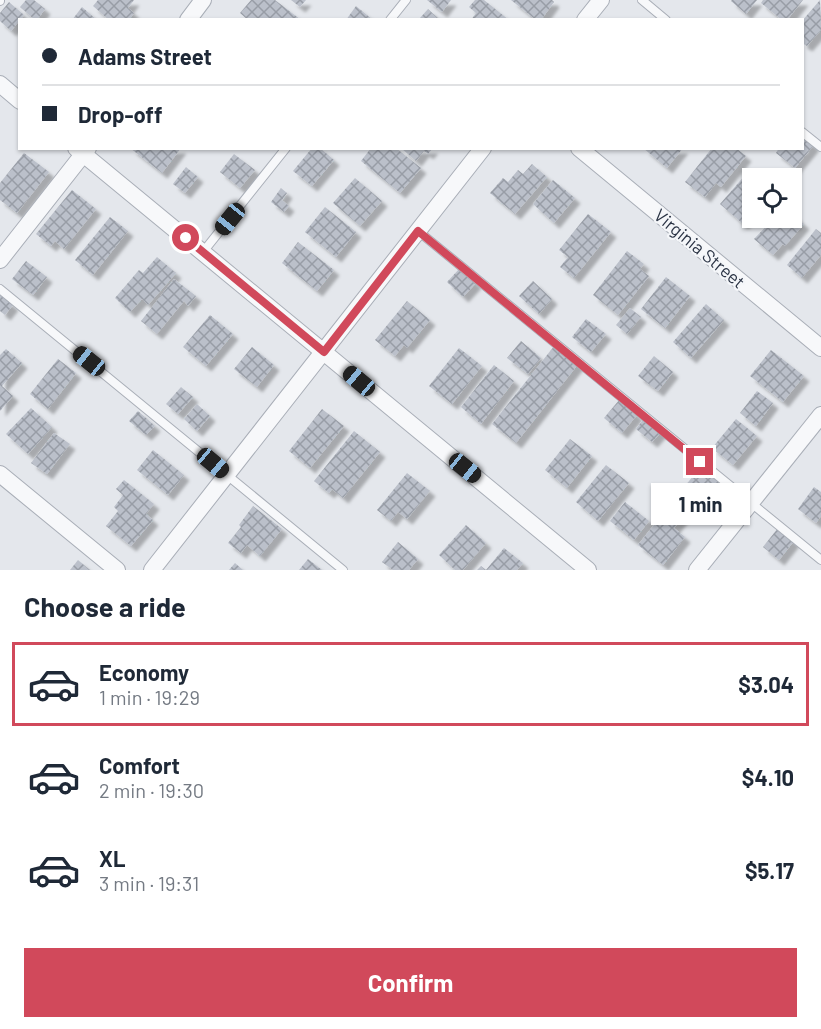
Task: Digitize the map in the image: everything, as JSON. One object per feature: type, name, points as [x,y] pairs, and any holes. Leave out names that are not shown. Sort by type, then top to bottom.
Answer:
[{"type":"street","points":[[190,18],[203,0]]},
{"type":"street","points":[[587,18],[601,0]]},
{"type":"street","points":[[0,84],[18,99]]},
{"type":"street","points":[[152,570],[481,150]]},
{"type":"street","name":"Virginia Street","points":[[581,150],[821,348]]},
{"type":"street","points":[[0,260],[82,151],[588,570]]},
{"type":"street","points":[[697,570],[821,415]]},
{"type":"street","points":[[0,474],[117,570]]},
{"type":"lane","points":[[392,18],[406,0]]},
{"type":"lane","points":[[642,0],[664,18]]},
{"type":"lane","points":[[804,134],[821,147]]},
{"type":"lane","points":[[203,252],[284,150]]},
{"type":"lane","points":[[418,231],[821,560]]},
{"type":"lane","points":[[0,289],[343,570]]},
{"type":"building","points":[[26,0],[34,0],[45,9],[38,18],[33,18],[20,7]]},
{"type":"building","points":[[98,0],[134,0],[128,8],[134,13],[130,18],[107,18],[93,6]]},
{"type":"building","points":[[251,0],[275,0],[298,18],[246,18],[240,13]]},
{"type":"building","points":[[291,0],[306,0],[300,7]]},
{"type":"building","points":[[427,0],[451,0],[442,12]]},
{"type":"building","points":[[475,0],[484,0],[506,18],[472,18],[476,13],[469,7]]},
{"type":"building","points":[[511,0],[552,0],[554,2],[542,18],[534,18]]},
{"type":"building","points":[[732,0],[757,0],[746,14]]},
{"type":"building","points":[[763,0],[803,0],[789,18],[780,18],[761,3]]},
{"type":"building","points":[[820,0],[821,30],[807,46],[804,44],[804,19]]},
{"type":"building","points":[[9,2],[24,15],[18,18],[18,22],[11,31],[0,21],[0,13]]},
{"type":"building","points":[[356,6],[371,18],[347,18]]},
{"type":"building","points":[[82,7],[95,18],[74,18]]},
{"type":"building","points":[[428,9],[438,18],[420,18]]},
{"type":"building","points":[[804,137],[814,145],[795,168],[776,153],[778,150],[804,150]]},
{"type":"building","points":[[133,150],[179,150],[162,173]]},
{"type":"building","points":[[310,150],[322,150],[334,160],[312,186],[293,171]]},
{"type":"building","points":[[369,150],[398,150],[421,168],[400,193],[361,161]]},
{"type":"building","points":[[403,150],[431,150],[428,154],[424,151],[416,161]]},
{"type":"building","points":[[645,150],[681,150],[667,168]]},
{"type":"building","points":[[710,150],[738,150],[746,156],[721,187],[716,183],[705,197],[685,182]]},
{"type":"building","points":[[24,153],[49,172],[17,213],[0,200],[0,183]]},
{"type":"building","points":[[234,154],[255,170],[240,188],[220,172]]},
{"type":"building","points":[[532,164],[547,177],[515,214],[490,193],[503,178],[508,182],[518,170],[523,174]]},
{"type":"building","points":[[186,167],[198,177],[185,193],[173,184]]},
{"type":"building","points":[[355,178],[382,201],[360,226],[333,203]]},
{"type":"building","points":[[742,179],[742,223],[720,204]]},
{"type":"building","points":[[553,180],[575,198],[554,223],[533,204]]},
{"type":"building","points":[[281,188],[287,193],[282,200],[289,206],[284,212],[271,202]]},
{"type":"building","points":[[72,190],[96,209],[64,249],[55,241],[51,246],[36,234]]},
{"type":"building","points":[[325,207],[356,232],[336,257],[305,232]]},
{"type":"building","points":[[588,214],[611,232],[574,278],[560,267],[568,257],[559,250]]},
{"type":"building","points":[[110,217],[128,231],[93,275],[75,260]]},
{"type":"building","points":[[764,228],[801,228],[785,246],[783,244],[773,255],[754,239]]},
{"type":"building","points":[[816,229],[821,233],[821,255],[802,278],[787,265]]},
{"type":"building","points":[[298,242],[334,270],[317,291],[282,263]]},
{"type":"building","points":[[627,251],[644,264],[640,269],[649,276],[618,315],[593,295]]},
{"type":"building","points":[[157,257],[176,273],[148,305],[142,299],[130,312],[115,298],[139,270],[143,273]]},
{"type":"building","points":[[26,261],[47,277],[33,295],[12,279]]},
{"type":"building","points":[[460,268],[476,283],[463,297],[447,282]]},
{"type":"building","points":[[666,277],[690,296],[665,328],[641,309]]},
{"type":"building","points":[[174,279],[196,296],[188,306],[184,301],[157,334],[141,321]]},
{"type":"building","points":[[533,281],[552,299],[539,314],[519,296]]},
{"type":"building","points":[[0,295],[13,305],[5,315],[0,311]]},
{"type":"building","points":[[407,301],[430,320],[407,348],[404,345],[395,356],[375,340]]},
{"type":"building","points":[[706,304],[724,320],[691,358],[673,342]]},
{"type":"building","points":[[630,308],[641,317],[627,334],[616,325]]},
{"type":"building","points":[[210,315],[233,334],[206,366],[183,347]]},
{"type":"building","points":[[586,319],[606,334],[591,352],[572,337]]},
{"type":"building","points":[[521,341],[541,358],[528,374],[507,358]]},
{"type":"building","points":[[555,345],[579,363],[516,443],[492,424]]},
{"type":"building","points":[[252,347],[274,365],[257,387],[234,369]]},
{"type":"building","points":[[459,348],[482,366],[452,404],[429,386]]},
{"type":"building","points":[[6,349],[22,363],[2,386],[13,396],[0,411],[0,355]]},
{"type":"building","points":[[771,350],[804,376],[783,402],[750,376]]},
{"type":"building","points":[[654,356],[673,372],[658,391],[638,376]]},
{"type":"building","points":[[58,359],[76,373],[48,409],[30,394]]},
{"type":"building","points":[[494,365],[514,381],[481,424],[461,407]]},
{"type":"building","points":[[181,387],[193,397],[178,414],[166,404]]},
{"type":"building","points":[[757,391],[773,403],[756,426],[740,413]]},
{"type":"building","points":[[620,399],[637,415],[622,433],[604,418]]},
{"type":"building","points":[[197,404],[210,416],[197,431],[184,419]]},
{"type":"building","points":[[31,408],[52,427],[28,454],[6,434]]},
{"type":"building","points":[[322,409],[344,426],[310,468],[289,451]]},
{"type":"building","points":[[138,411],[155,426],[146,435],[129,421]]},
{"type":"building","points":[[645,417],[662,431],[652,442],[636,429]]},
{"type":"building","points":[[736,419],[757,436],[733,465],[712,448]]},
{"type":"building","points":[[354,431],[380,452],[343,498],[332,489],[329,493],[314,481]]},
{"type":"building","points":[[54,433],[70,444],[47,474],[31,463]]},
{"type":"building","points":[[570,439],[592,456],[567,488],[545,470]]},
{"type":"building","points":[[153,450],[184,475],[168,495],[137,470]]},
{"type":"building","points":[[606,465],[629,483],[598,521],[576,502]]},
{"type":"building","points":[[701,466],[720,481],[704,502],[699,499],[674,528],[685,537],[663,565],[638,545]]},
{"type":"building","points":[[407,473],[430,491],[407,519],[398,512],[391,521],[377,510]]},
{"type":"building","points":[[124,480],[154,504],[146,514],[153,520],[131,546],[106,526],[118,511],[114,507],[123,495],[116,489]]},
{"type":"building","points":[[814,487],[821,492],[821,516],[816,523],[798,509]]},
{"type":"building","points":[[625,502],[649,521],[634,540],[610,521]]},
{"type":"building","points":[[253,506],[282,529],[260,556],[247,545],[241,553],[228,543],[241,527],[239,525]]},
{"type":"building","points":[[466,525],[486,543],[463,570],[455,570],[439,555]]},
{"type":"building","points":[[778,528],[794,541],[779,560],[763,547]]},
{"type":"building","points":[[398,542],[418,559],[409,570],[393,570],[382,562]]},
{"type":"building","points":[[504,548],[523,563],[517,570],[486,570]]},
{"type":"building","points":[[308,559],[322,570],[299,570]]},
{"type":"building","points":[[78,560],[90,570],[70,570]]},
{"type":"building","points":[[235,563],[243,570],[229,570]]},
{"type":"route","points":[[186,238],[324,352],[418,231],[700,462]]}]
